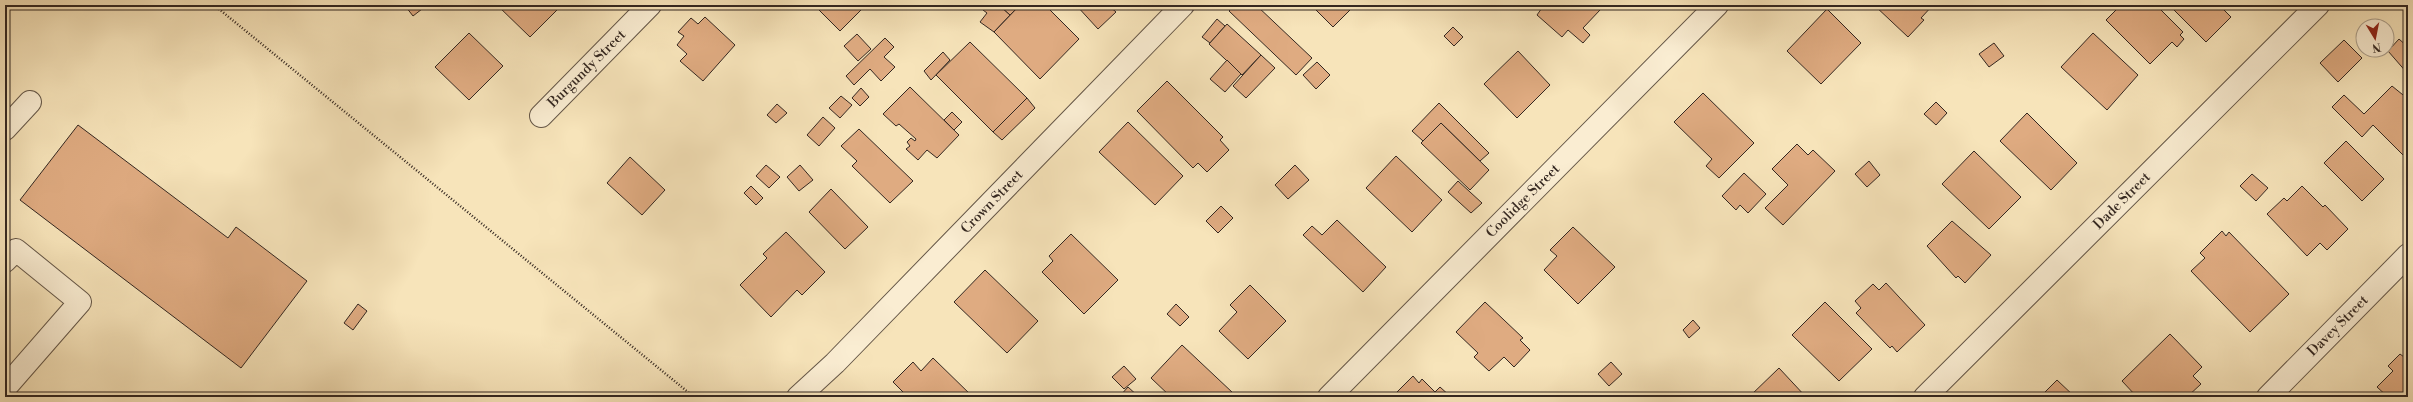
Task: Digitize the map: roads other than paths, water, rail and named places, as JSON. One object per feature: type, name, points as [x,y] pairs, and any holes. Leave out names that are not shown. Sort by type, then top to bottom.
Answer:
[{"type":"street","name":"Burgundy Street","points":[[541,116],[650,5]]},
{"type":"street","name":"Crown Street","points":[[798,397],[846,351],[1183,5]]},
{"type":"street","name":"Coolidge Street","points":[[1329,397],[1717,5]]},
{"type":"street","name":"Dade Street","points":[[1925,397],[2318,5]]},
{"type":"street","points":[[5,129],[30,102]]},
{"type":"street","points":[[5,261],[16,250],[80,302],[5,388]]},
{"type":"street","name":"Davey Street","points":[[2268,397],[2408,255]]}]
